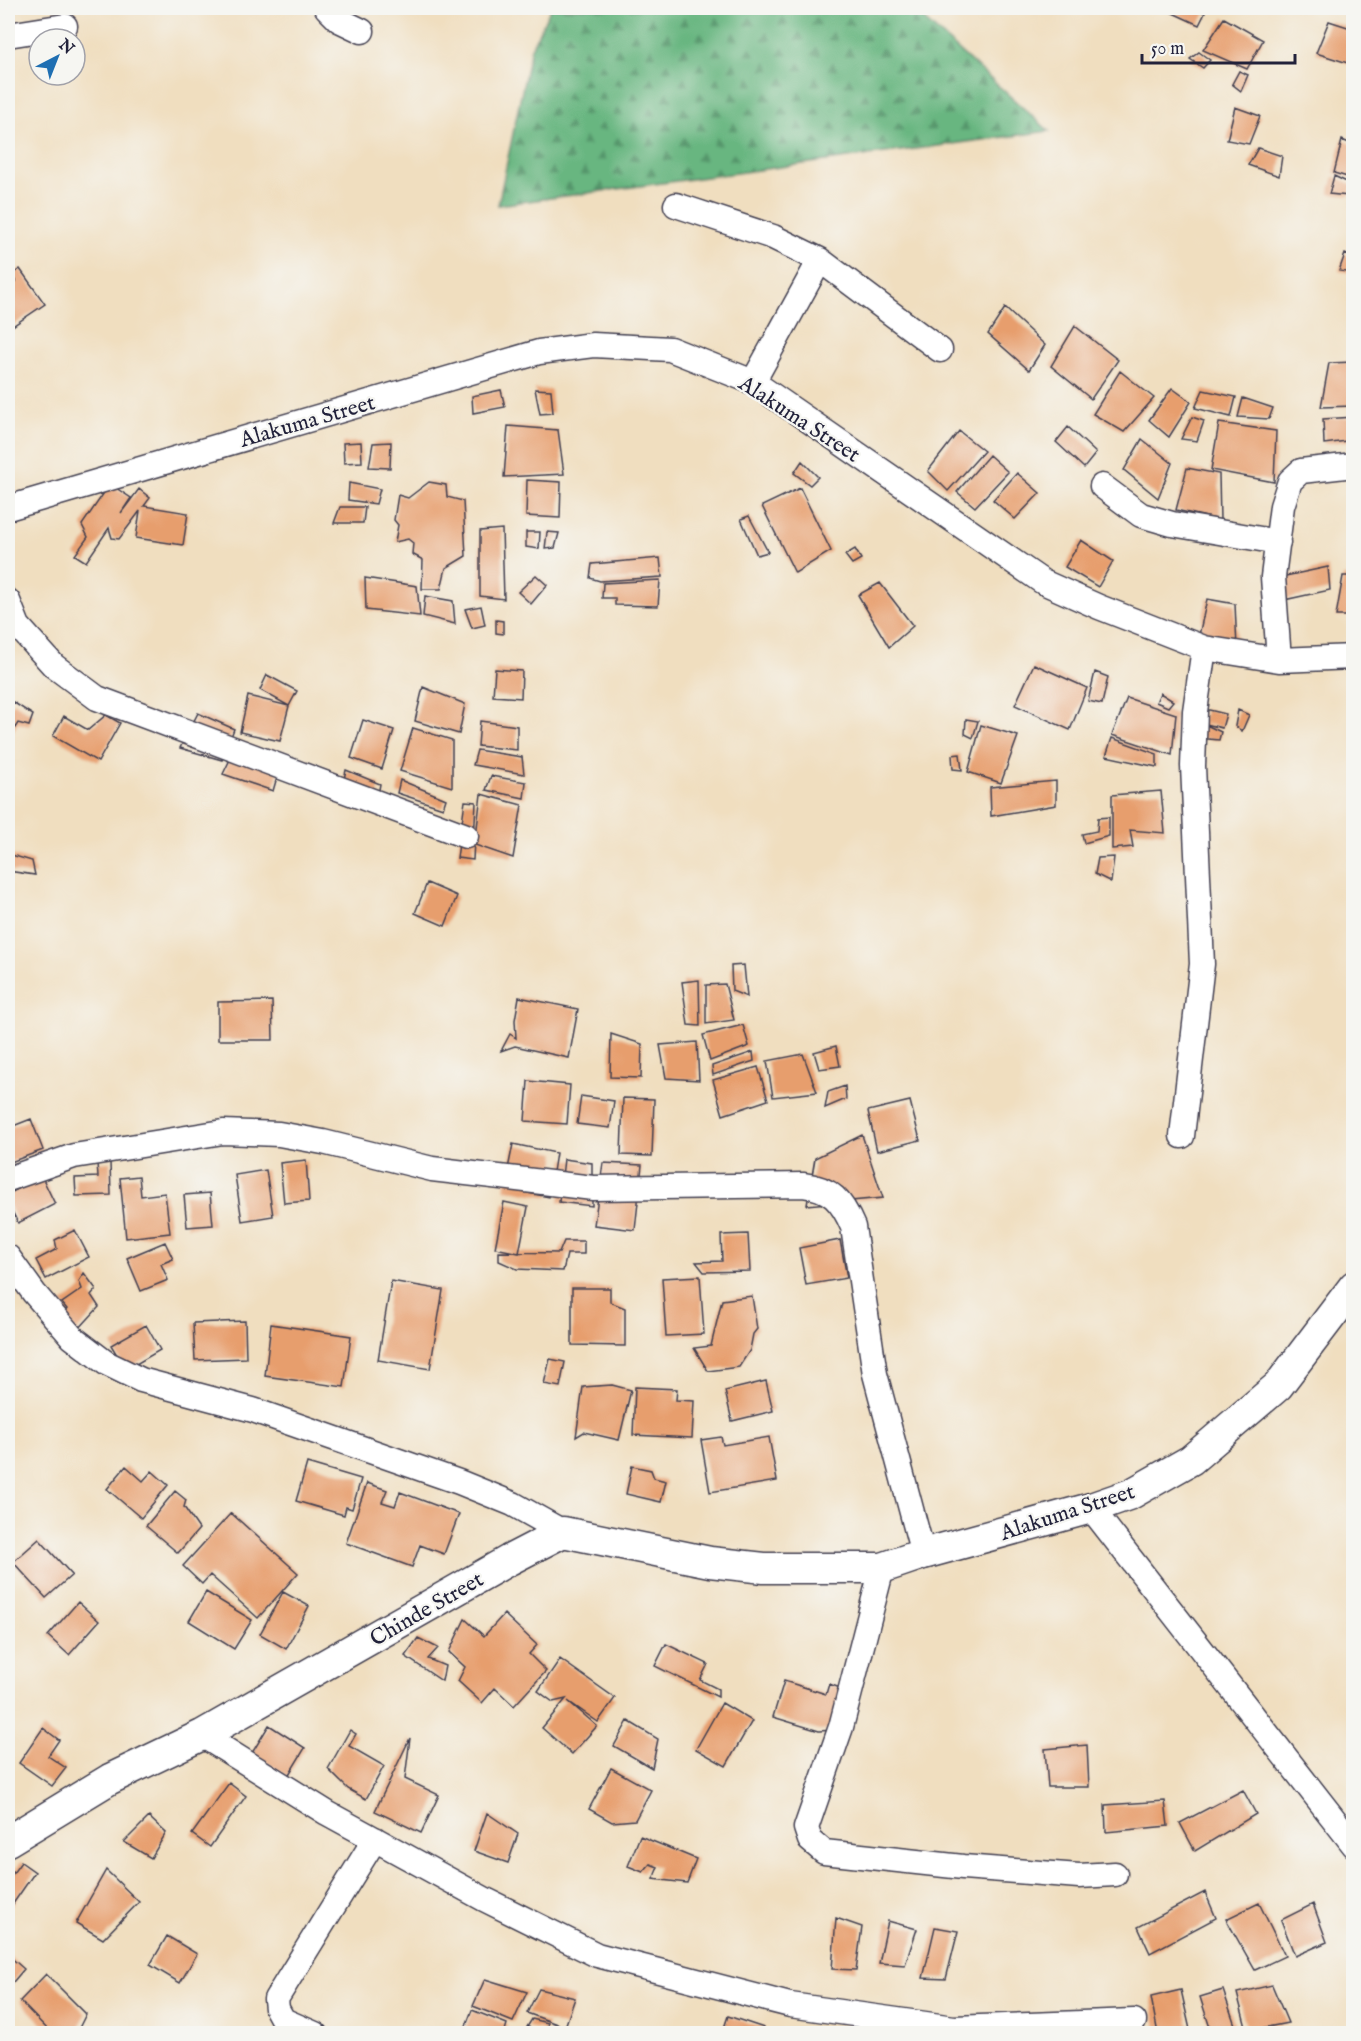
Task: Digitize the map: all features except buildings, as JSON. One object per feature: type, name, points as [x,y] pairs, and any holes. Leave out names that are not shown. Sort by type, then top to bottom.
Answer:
[{"type":"street","points":[[327,8],[339,20],[362,31]]},
{"type":"street","points":[[8,35],[65,26]]},
{"type":"street","points":[[676,205],[773,237],[820,260],[940,350]]},
{"type":"street","points":[[753,382],[820,260]]},
{"type":"street","name":"Alakuma Street","points":[[8,507],[539,352],[593,345],[670,349],[753,382],[1043,582],[1099,607],[1204,648],[1279,660],[1353,657]]},
{"type":"street","points":[[1279,660],[1273,577],[1282,506],[1290,481],[1301,471],[1353,465]]},
{"type":"street","points":[[1101,486],[1141,515],[1172,524],[1278,542]]},
{"type":"street","points":[[8,601],[18,626],[54,666],[98,698],[466,836]]},
{"type":"street","points":[[1182,1136],[1202,964],[1193,766],[1195,711],[1204,648]]},
{"type":"street","points":[[8,1179],[74,1156],[223,1132],[279,1134],[323,1142],[432,1169],[593,1188],[803,1185],[819,1187],[832,1194],[846,1209],[853,1227],[875,1374],[923,1554]]},
{"type":"street","points":[[8,1257],[34,1293],[72,1337],[106,1363],[141,1380],[253,1410],[459,1482],[513,1504],[562,1532],[710,1562],[764,1568],[882,1568],[841,1727],[806,1828],[810,1840],[824,1852],[847,1855],[1079,1876],[1115,1874]]},
{"type":"street","name":"Alakuma Street","points":[[882,1568],[923,1554],[1091,1508],[1131,1494],[1191,1460],[1278,1386],[1353,1286]]},
{"type":"street","points":[[1091,1508],[1353,1845]]},
{"type":"street","name":"Chinde Street","points":[[8,1841],[110,1779],[202,1735],[562,1532]]},
{"type":"street","points":[[202,1735],[327,1814],[484,1899],[597,1955],[790,2005],[954,2028],[1134,2021]]},
{"type":"street","points":[[315,2034],[283,2020],[277,2009],[276,1999],[375,1839]]},
{"type":"green space","points":[[551,8],[911,8],[1049,131],[498,205],[531,48]]}]
